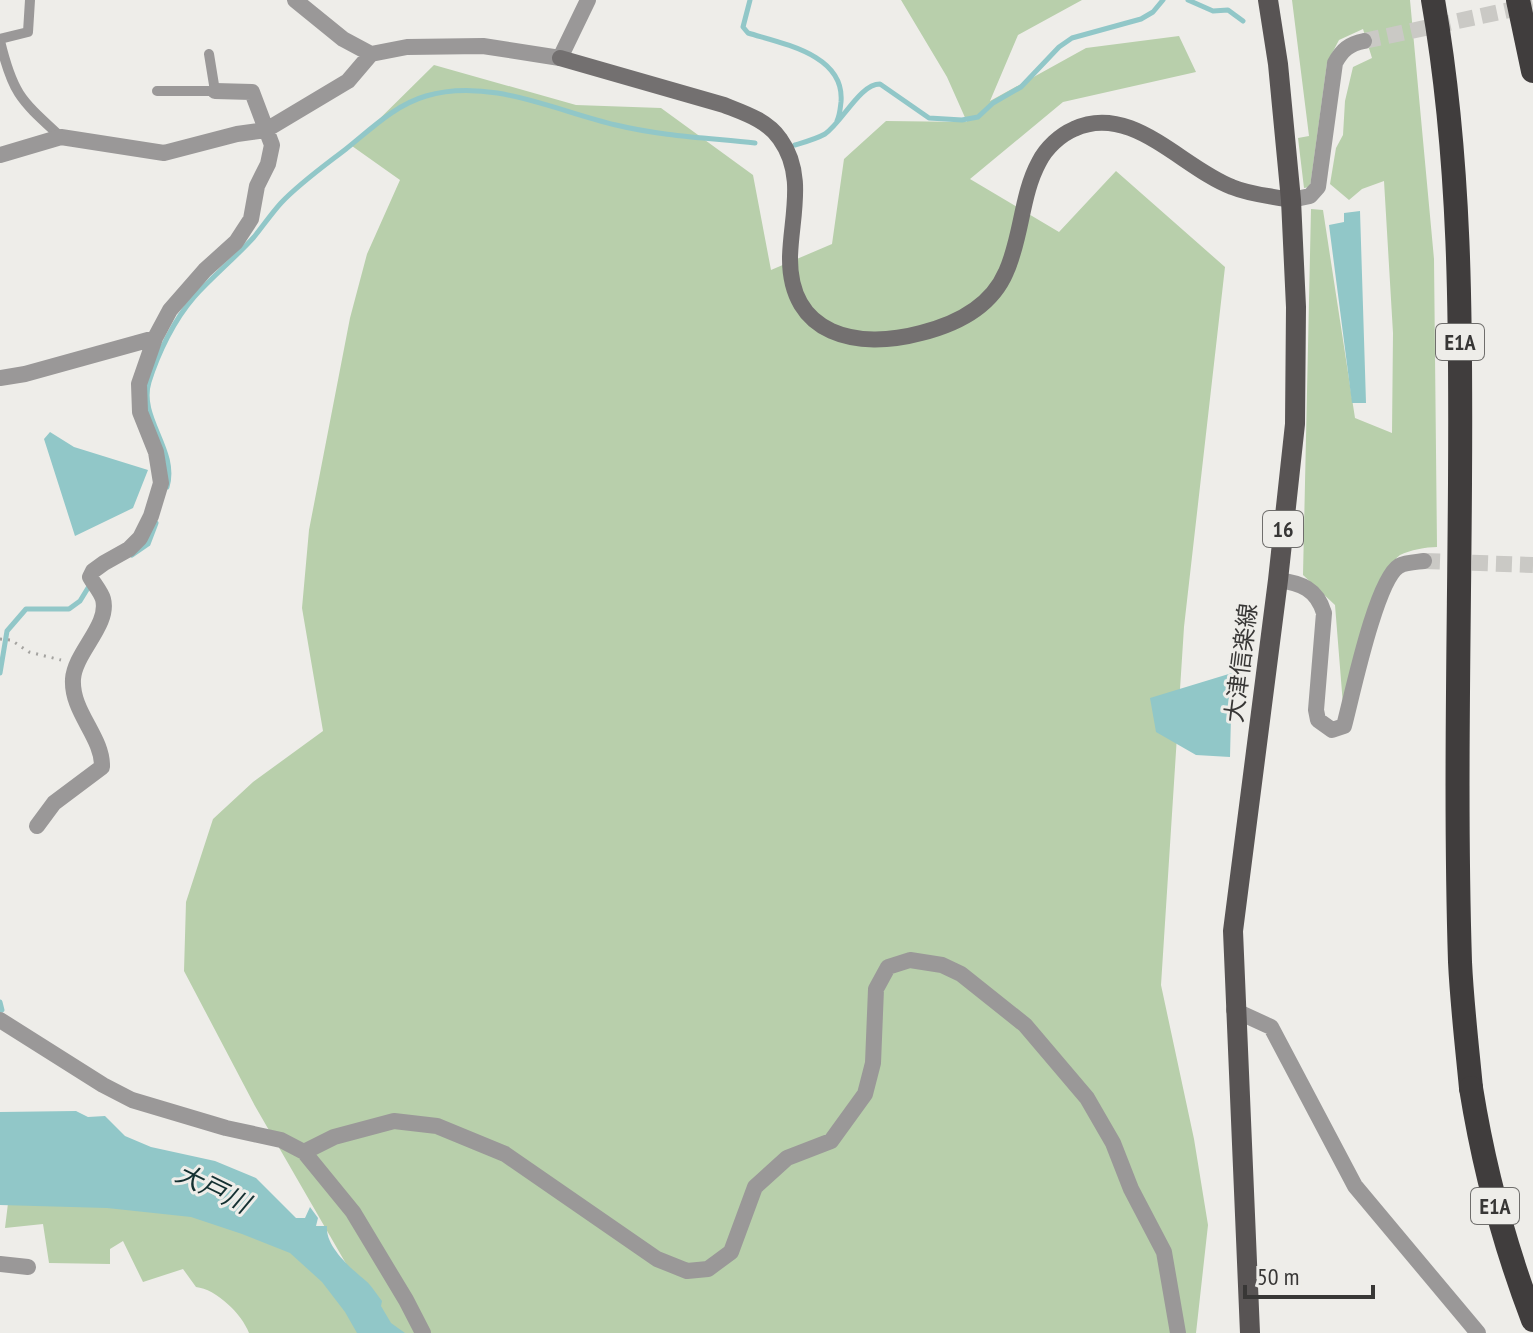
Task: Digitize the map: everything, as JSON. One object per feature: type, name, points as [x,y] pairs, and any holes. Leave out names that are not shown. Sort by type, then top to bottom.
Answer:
[{"type":"highway","name":"E1A","points":[[1433,0],[1447,99],[1456,211],[1460,369],[1460,964],[1471,1088],[1481,1151],[1509,1256],[1533,1320]]},
{"type":"highway","points":[[1518,0],[1533,71]]},
{"type":"main road","name":"大津信楽線","points":[[1250,1333],[1233,931],[1295,424],[1296,307],[1291,200],[1278,64],[1268,0]]},
{"type":"street","points":[[295,0],[343,39],[371,54]]},
{"type":"street","points":[[560,58],[588,0]]},
{"type":"street","points":[[0,155],[61,137],[164,153],[237,134],[266,130],[348,81],[371,54],[407,47],[470,45],[560,58],[724,105],[768,127],[780,139],[790,158],[796,182],[790,256],[797,295],[822,329],[862,341],[892,340],[951,324],[993,297],[1014,253],[1031,178],[1040,159],[1066,132],[1084,124],[1108,122],[1137,131],[1231,187],[1291,200],[1310,196],[1318,187],[1335,63],[1341,51],[1351,44],[1364,41]]},
{"type":"street","points":[[37,826],[54,803],[102,767],[102,757],[79,710],[73,682],[76,664],[103,617],[103,600],[93,582],[93,571],[129,549],[140,538],[151,516],[161,483],[156,452],[140,412],[139,384],[155,338],[170,310],[205,270],[236,242],[251,219],[257,186],[268,164],[272,145],[252,92],[215,91]]},
{"type":"street","points":[[0,378],[155,338]]},
{"type":"street","points":[[1278,580],[1297,582],[1320,599],[1324,613],[1316,710],[1318,720],[1332,730],[1344,726],[1371,625],[1390,575],[1401,565],[1424,561]]},
{"type":"street","points":[[304,1152],[334,1137],[394,1121],[437,1126],[505,1154],[657,1259],[687,1271],[708,1269],[731,1252],[755,1187],[787,1158],[831,1141],[865,1094],[873,1063],[876,989],[888,967],[910,960],[942,965],[986,992],[1025,1025],[1087,1098],[1113,1143],[1131,1189],[1164,1252],[1178,1333]]},
{"type":"street","points":[[1234,1010],[1271,1027],[1355,1186],[1478,1333]]},
{"type":"street","points":[[0,1020],[132,1100],[226,1128],[281,1140],[304,1152],[353,1212],[423,1333]]},
{"type":"street","points":[[0,1264],[28,1267]]},
{"type":"lane","points":[[30,0],[28,32],[0,40],[8,76],[22,101],[61,137]]},
{"type":"lane","points":[[157,91],[215,91],[209,54]]},
{"type":"path","points":[[0,639],[11,640],[29,652],[76,664]]},
{"type":"green space","points":[[901,0],[1082,0],[1018,35],[990,101],[1086,48],[1179,36],[1196,72],[1063,102],[970,179],[1059,232],[1116,171],[1225,267],[1184,627],[1161,985],[1194,1139],[1208,1225],[1196,1333],[386,1333],[255,1106],[184,971],[186,902],[213,819],[253,782],[323,731],[302,608],[309,530],[350,318],[367,254],[400,180],[352,146],[434,65],[576,105],[661,108],[753,175],[771,270],[832,244],[844,159],[886,121],[967,122],[947,77]]},
{"type":"green space","points":[[1292,0],[1410,0],[1434,259],[1437,547],[1404,553],[1392,564],[1376,601],[1343,705],[1335,605],[1303,575],[1311,209],[1323,210],[1355,418],[1392,433],[1393,333],[1384,181],[1362,189],[1349,200],[1330,184],[1336,148],[1343,135],[1345,101],[1353,67],[1372,58],[1363,29],[1339,40],[1327,63],[1310,187],[1304,188],[1298,138],[1309,136]]},
{"type":"green space","points":[[9,1195],[116,1195],[290,1241],[371,1333],[249,1333],[241,1318],[227,1304],[212,1292],[196,1287],[183,1269],[143,1282],[123,1241],[110,1249],[110,1264],[49,1263],[43,1224],[5,1228]]},
{"type":"water","points":[[1360,211],[1366,403],[1352,403],[1329,225],[1344,222],[1344,213]]},
{"type":"water","points":[[50,432],[74,447],[148,470],[133,508],[75,536],[44,439]]},
{"type":"water","points":[[1232,673],[1230,757],[1196,755],[1156,732],[1150,698]]},
{"type":"water","name":"大戸川","points":[[76,1111],[88,1117],[105,1116],[125,1136],[151,1147],[215,1161],[256,1178],[296,1218],[305,1218],[310,1207],[318,1218],[316,1226],[327,1226],[330,1242],[335,1249],[382,1301],[381,1306],[391,1323],[405,1333],[357,1333],[322,1282],[290,1253],[191,1217],[107,1208],[0,1205],[0,1112]]},
{"type":"waterway","points":[[750,0],[743,27],[748,33],[810,54],[833,73],[840,86],[837,121]]},
{"type":"waterway","points":[[795,145],[825,134],[859,96],[880,84],[929,118],[962,120],[978,117],[993,103],[1021,87],[1059,47],[1072,38],[1141,19],[1153,12],[1163,0]]},
{"type":"waterway","points":[[1188,0],[1213,11],[1228,10],[1243,21]]},
{"type":"waterway","points":[[167,487],[167,460],[147,395],[157,360],[180,316],[201,289],[254,237],[288,196],[404,105],[450,91],[498,93],[633,129],[755,143]]},
{"type":"waterway","points":[[132,555],[148,544],[156,523]]},
{"type":"waterway","points":[[0,673],[7,631],[26,609],[69,609],[80,601],[91,583]]},
{"type":"waterway","points":[[0,1002],[2,1010]]},
{"type":"tunnel","points":[[1364,41],[1533,5]]},
{"type":"tunnel","points":[[1424,561],[1533,565]]}]
